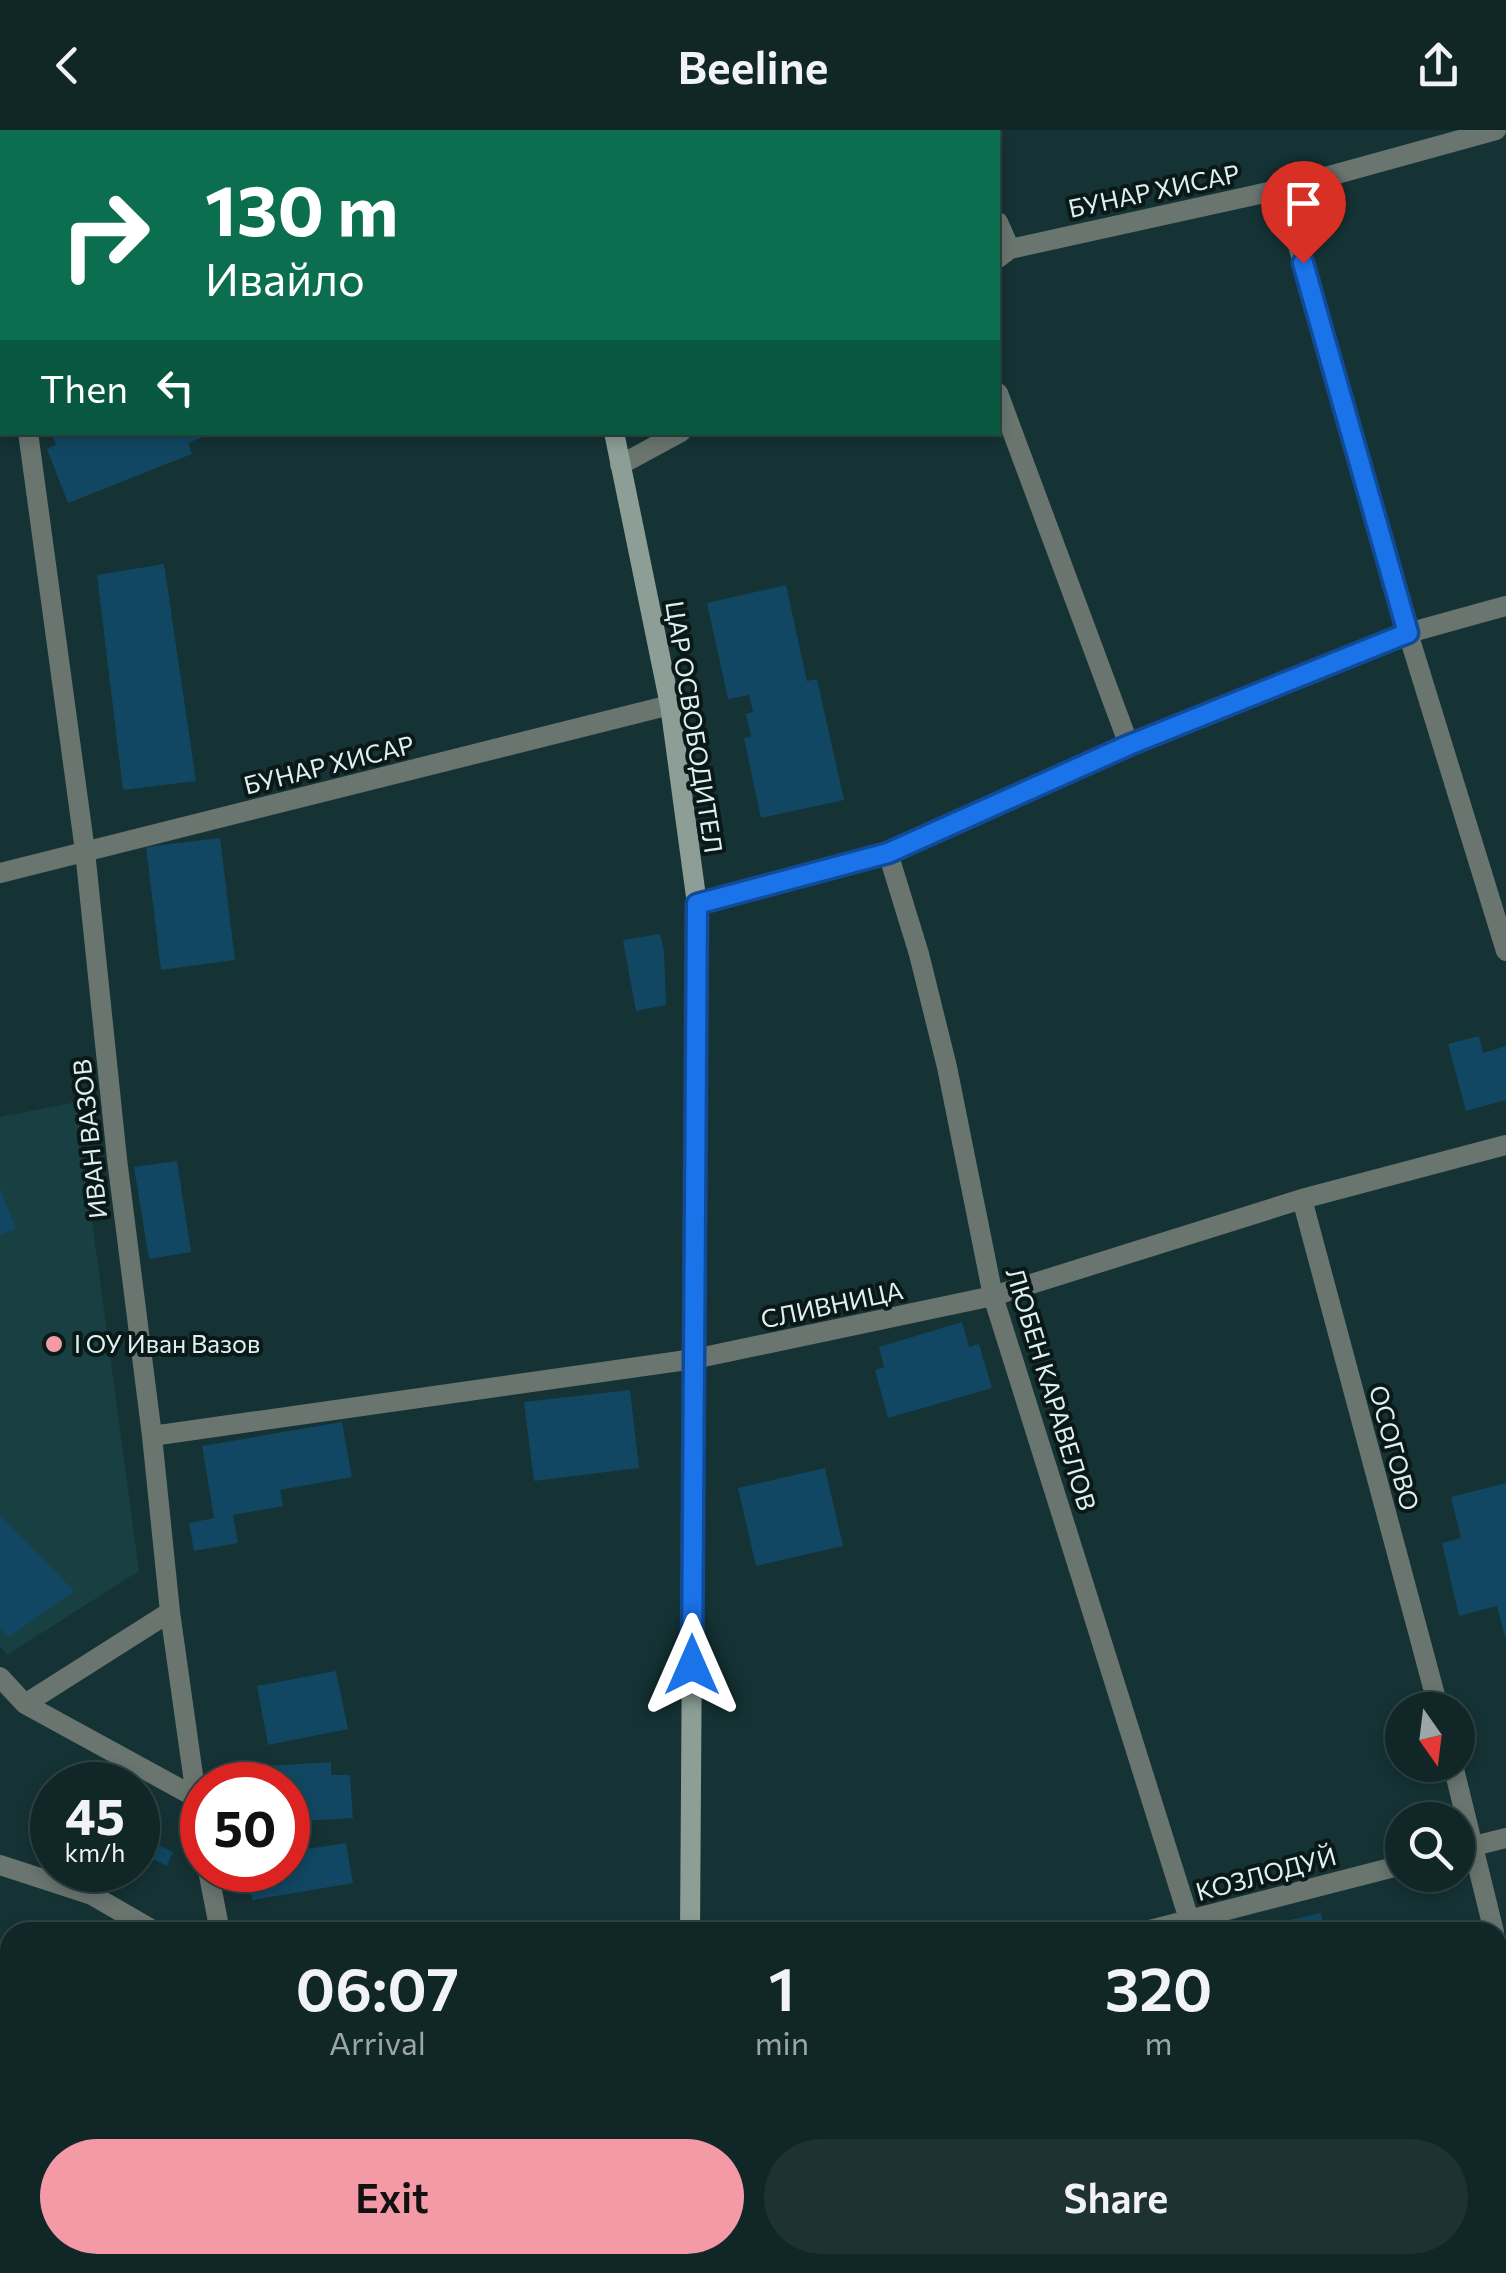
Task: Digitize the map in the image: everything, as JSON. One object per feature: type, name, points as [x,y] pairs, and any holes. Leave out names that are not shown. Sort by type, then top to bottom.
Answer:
[{"type":"main road","name":"ЦАР ОСВОБОДИТЕЛ","points":[[615,435],[670,706],[697,904],[690,1922]]},
{"type":"street","name":"БУНАР ХИСАР","points":[[1004,253],[1282,189],[1496,130]]},
{"type":"street","points":[[1282,189],[1408,633],[1506,951]]},
{"type":"street","points":[[1000,398],[1129,745]]},
{"type":"street","name":"ИВАН ВАЗОВ","points":[[28,435],[85,851],[117,1159],[189,1762]]},
{"type":"street","points":[[620,465],[675,435]]},
{"type":"street","points":[[697,904],[888,853],[1129,745],[1408,633],[1506,606]]},
{"type":"street","name":"БУНАР ХИСАР","points":[[0,873],[670,706]]},
{"type":"street","name":"ЛЮБЕН КАРАВЕЛОВ","points":[[888,853],[947,1067],[994,1296],[1191,1922]]},
{"type":"street","name":"СЛИВНИЦА","points":[[152,1436],[694,1359],[994,1296],[1302,1200],[1506,1145]]},
{"type":"street","name":"ОСОГОВО","points":[[1302,1200],[1434,1692]]},
{"type":"street","points":[[25,1704],[170,1612]]},
{"type":"street","points":[[0,1677],[25,1704],[180,1789]]},
{"type":"street","points":[[1475,1846],[1506,1838]]},
{"type":"street","points":[[0,1864],[92,1895],[139,1922]]},
{"type":"street","name":"КОЗЛОДУЙ","points":[[1206,1922],[1385,1869]]},
{"type":"street","points":[[1475,1875],[1491,1922]]},
{"type":"street","points":[[212,1892],[218,1922]]},
{"type":"shaded area","name":"I ОУ Иван Вазов","points":[[76,1102],[139,1571],[7,1655],[0,1646],[0,1117]]},
{"type":"building","points":[[52,435],[208,435],[188,443],[192,454],[68,503],[47,449],[56,445]]},
{"type":"building","points":[[164,564],[196,781],[123,790],[97,575]]},
{"type":"building","points":[[786,585],[807,681],[817,679],[844,800],[761,818],[744,738],[751,737],[746,714],[753,712],[749,695],[728,699],[707,603]]},
{"type":"building","points":[[220,838],[235,960],[161,970],[146,847]]},
{"type":"building","points":[[660,934],[666,1005],[636,1011],[623,940]]},
{"type":"building","points":[[1479,1036],[1483,1053],[1506,1046],[1506,1100],[1466,1111],[1448,1044]]},
{"type":"building","points":[[177,1161],[191,1252],[149,1259],[134,1167]]},
{"type":"building","points":[[0,1188],[16,1229],[0,1235]]},
{"type":"building","points":[[962,1322],[969,1347],[979,1344],[992,1388],[888,1418],[875,1370],[884,1367],[879,1347]]},
{"type":"building","points":[[630,1390],[639,1468],[534,1481],[524,1402]]},
{"type":"building","points":[[342,1422],[352,1477],[280,1490],[283,1506],[233,1515],[238,1543],[194,1551],[189,1523],[214,1518],[202,1446]]},
{"type":"building","points":[[825,1468],[843,1546],[756,1566],[738,1488]]},
{"type":"building","points":[[1506,1483],[1505,1637],[1497,1606],[1459,1616],[1442,1543],[1461,1538],[1451,1497]]},
{"type":"building","points":[[0,1515],[74,1591],[9,1637],[0,1627]]},
{"type":"building","points":[[336,1671],[348,1729],[268,1745],[257,1686]]},
{"type":"building","points":[[331,1762],[331,1775],[350,1775],[353,1818],[310,1821],[310,1763]]},
{"type":"building","points":[[346,1843],[353,1883],[310,1890],[310,1849]]},
{"type":"building","points":[[160,1846],[173,1852],[167,1866],[160,1863]]},
{"type":"building","points":[[251,1892],[300,1892],[252,1900]]},
{"type":"building","points":[[1321,1913],[1323,1922],[1281,1922]]},
{"type":"place","name":"I ОУ Иван Вазов","points":[[54,1344]]},
{"type":"route","points":[[692,1665],[697,904],[888,853],[1129,745],[1408,633],[1303,263]]}]
